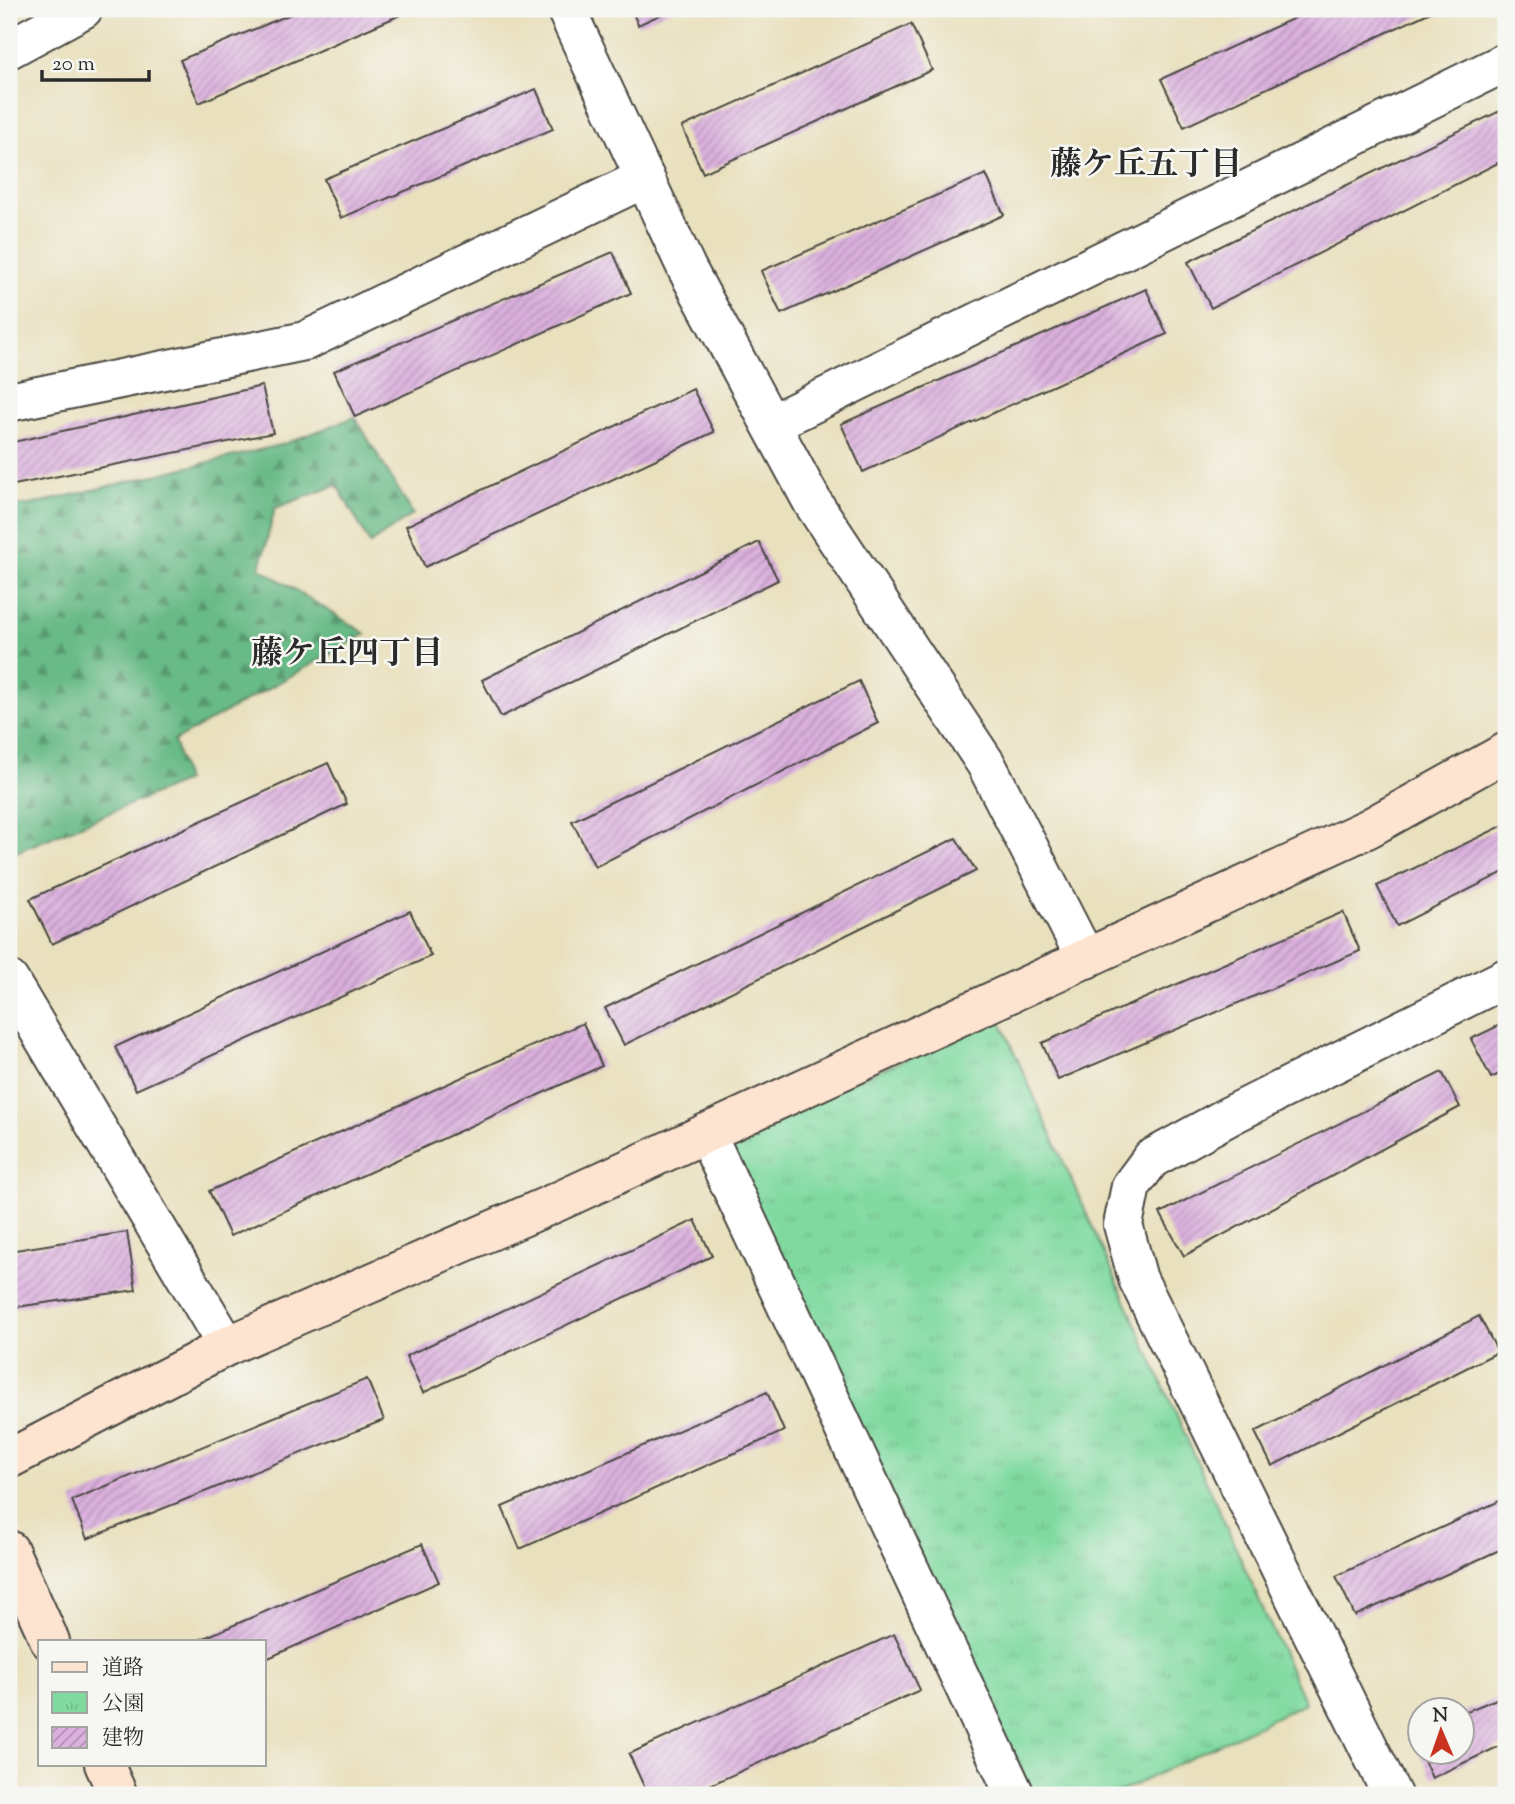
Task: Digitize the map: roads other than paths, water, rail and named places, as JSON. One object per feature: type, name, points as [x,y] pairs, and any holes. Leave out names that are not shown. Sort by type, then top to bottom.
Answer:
[{"type":"street","points":[[9,49],[83,9]]},
{"type":"street","points":[[565,9],[687,269],[813,503],[986,764],[1086,959]]},
{"type":"street","points":[[771,424],[1506,62]]},
{"type":"street","points":[[9,402],[304,341],[645,178]]},
{"type":"street","points":[[9,1459],[227,1346],[559,1201],[1369,828],[1506,752]]},
{"type":"street","points":[[1392,1795],[1138,1279],[1123,1226],[1131,1186],[1151,1160],[1231,1115],[1506,978]]},
{"type":"street","points":[[9,980],[227,1346]]},
{"type":"street","points":[[706,1133],[1015,1795]]},
{"type":"street","points":[[9,1550],[50,1640]]},
{"type":"street","points":[[105,1766],[118,1795]]},
{"type":"district","name":"藤ケ丘五丁目","points":[[1146,166]]},
{"type":"district","name":"藤ケ丘四丁目","points":[[347,655]]}]
